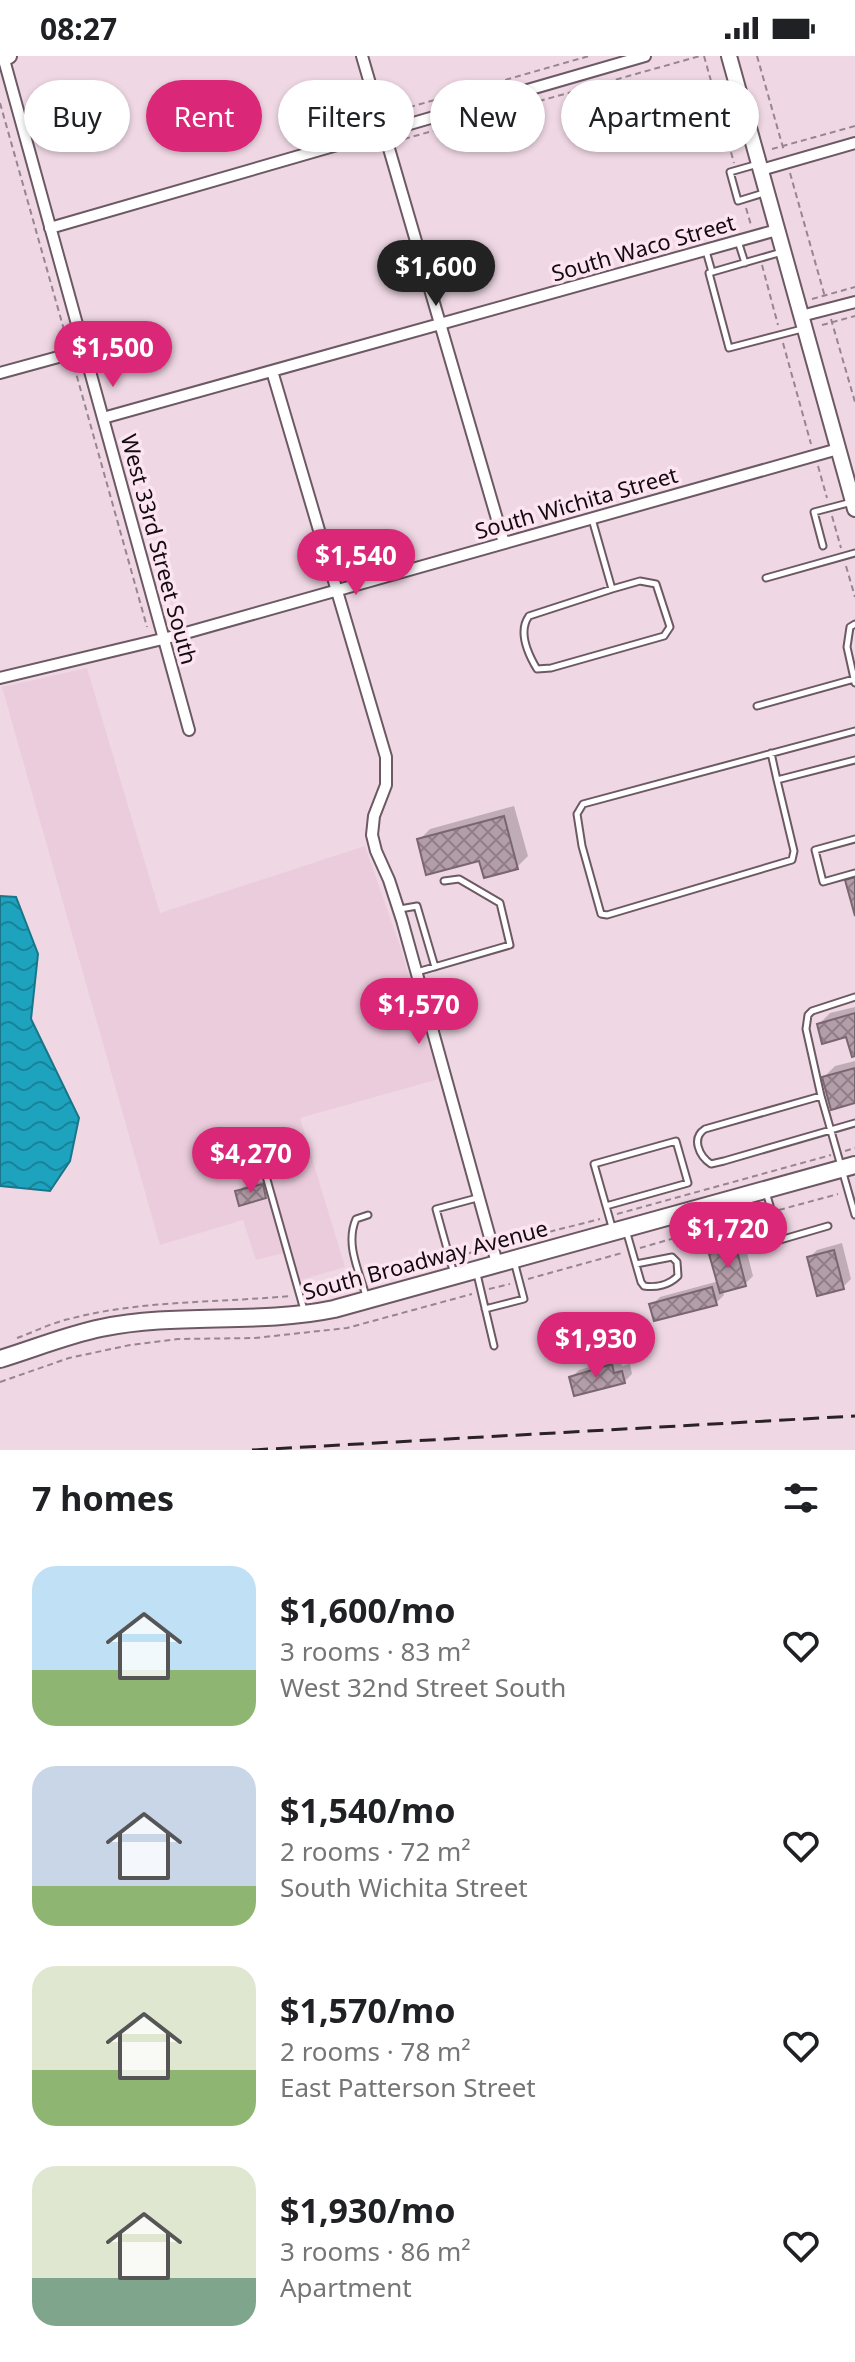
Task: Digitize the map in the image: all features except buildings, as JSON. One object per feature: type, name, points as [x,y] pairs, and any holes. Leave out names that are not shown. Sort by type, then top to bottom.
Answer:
[{"type":"main road","name":"South Broadway Avenue","points":[[0,1359],[101,1328],[185,1320],[305,1315],[367,1300],[452,1267],[476,1269],[616,1226],[766,1191],[844,1162]]},
{"type":"street","points":[[362,56],[369,80]]},
{"type":"street","points":[[414,123],[645,56]]},
{"type":"street","points":[[729,56],[854,505]]},
{"type":"street","name":"West 33rd Street South","points":[[4,57],[189,730]]},
{"type":"street","points":[[760,167],[855,143]]},
{"type":"street","points":[[50,228],[314,152]]},
{"type":"street","points":[[389,152],[504,543]]},
{"type":"street","name":"South Waco Street","points":[[103,418],[777,230]]},
{"type":"street","points":[[803,322],[828,309],[855,302]]},
{"type":"street","points":[[0,373],[84,350]]},
{"type":"street","points":[[272,371],[386,757],[386,785],[372,825],[376,851],[399,909],[497,1263]]},
{"type":"street","name":"South Wichita Street","points":[[0,678],[164,639],[337,592],[838,449]]},
{"type":"lane","points":[[760,167],[730,172],[738,201],[767,192]]},
{"type":"lane","points":[[738,241],[745,263]]},
{"type":"lane","points":[[705,250],[712,272]]},
{"type":"lane","points":[[783,252],[709,273],[729,348],[803,322]]},
{"type":"lane","points":[[823,546],[814,512],[854,505]]},
{"type":"lane","points":[[592,518],[612,589]]},
{"type":"lane","points":[[766,578],[855,553]]},
{"type":"lane","points":[[640,581],[656,584],[670,621],[668,632],[664,636],[551,668],[537,669],[524,633],[524,623],[529,616],[612,589],[640,581]]},
{"type":"lane","points":[[757,706],[854,681],[847,647],[850,627],[855,624]]},
{"type":"lane","points":[[771,753],[794,851],[792,860],[607,915],[601,914],[582,846],[577,814],[583,804],[771,753],[855,731]]},
{"type":"lane","points":[[777,780],[855,760]]},
{"type":"lane","points":[[855,839],[815,850],[823,882],[855,873]]},
{"type":"lane","points":[[416,972],[510,945],[500,903],[459,879],[444,881]]},
{"type":"lane","points":[[399,909],[417,906],[435,967]]},
{"type":"lane","points":[[855,997],[821,1007],[808,1015],[806,1029],[830,1131],[844,1162],[855,1215]]},
{"type":"lane","points":[[821,1096],[705,1129],[700,1132],[698,1147],[711,1164],[855,1123]]},
{"type":"lane","points":[[606,1206],[688,1183],[676,1141],[594,1164],[606,1206],[644,1286],[672,1282],[678,1276],[677,1262],[672,1257],[636,1264]]},
{"type":"lane","points":[[262,1162],[305,1315]]},
{"type":"lane","points":[[766,1191],[780,1240],[828,1226]]},
{"type":"lane","points":[[703,1208],[713,1243],[757,1231],[748,1196]]},
{"type":"lane","points":[[452,1267],[436,1209],[478,1198]]},
{"type":"lane","points":[[367,1300],[352,1247],[351,1231],[356,1219],[368,1215]]},
{"type":"lane","points":[[485,1309],[524,1299],[514,1259]]},
{"type":"lane","points":[[476,1269],[494,1346]]},
{"type":"path","points":[[757,56],[855,402]]},
{"type":"path","points":[[772,149],[855,126]]},
{"type":"path","points":[[812,299],[855,287]]},
{"type":"path","points":[[822,325],[855,316]]},
{"type":"path","points":[[8,1341],[68,1319],[115,1310],[171,1302],[325,1292],[452,1267],[492,1247],[616,1226],[844,1162],[855,1148]]},
{"type":"shaded area","points":[[87,668],[160,913],[365,846],[401,949],[439,1079],[300,1118],[345,1267],[291,1283],[284,1253],[256,1260],[243,1220],[160,1245],[2,687]]},
{"type":"water","points":[[0,896],[16,897],[38,954],[31,1019],[79,1118],[70,1161],[50,1191],[0,1186]]},
{"type":"railway","points":[[252,1450],[855,1416]]}]
